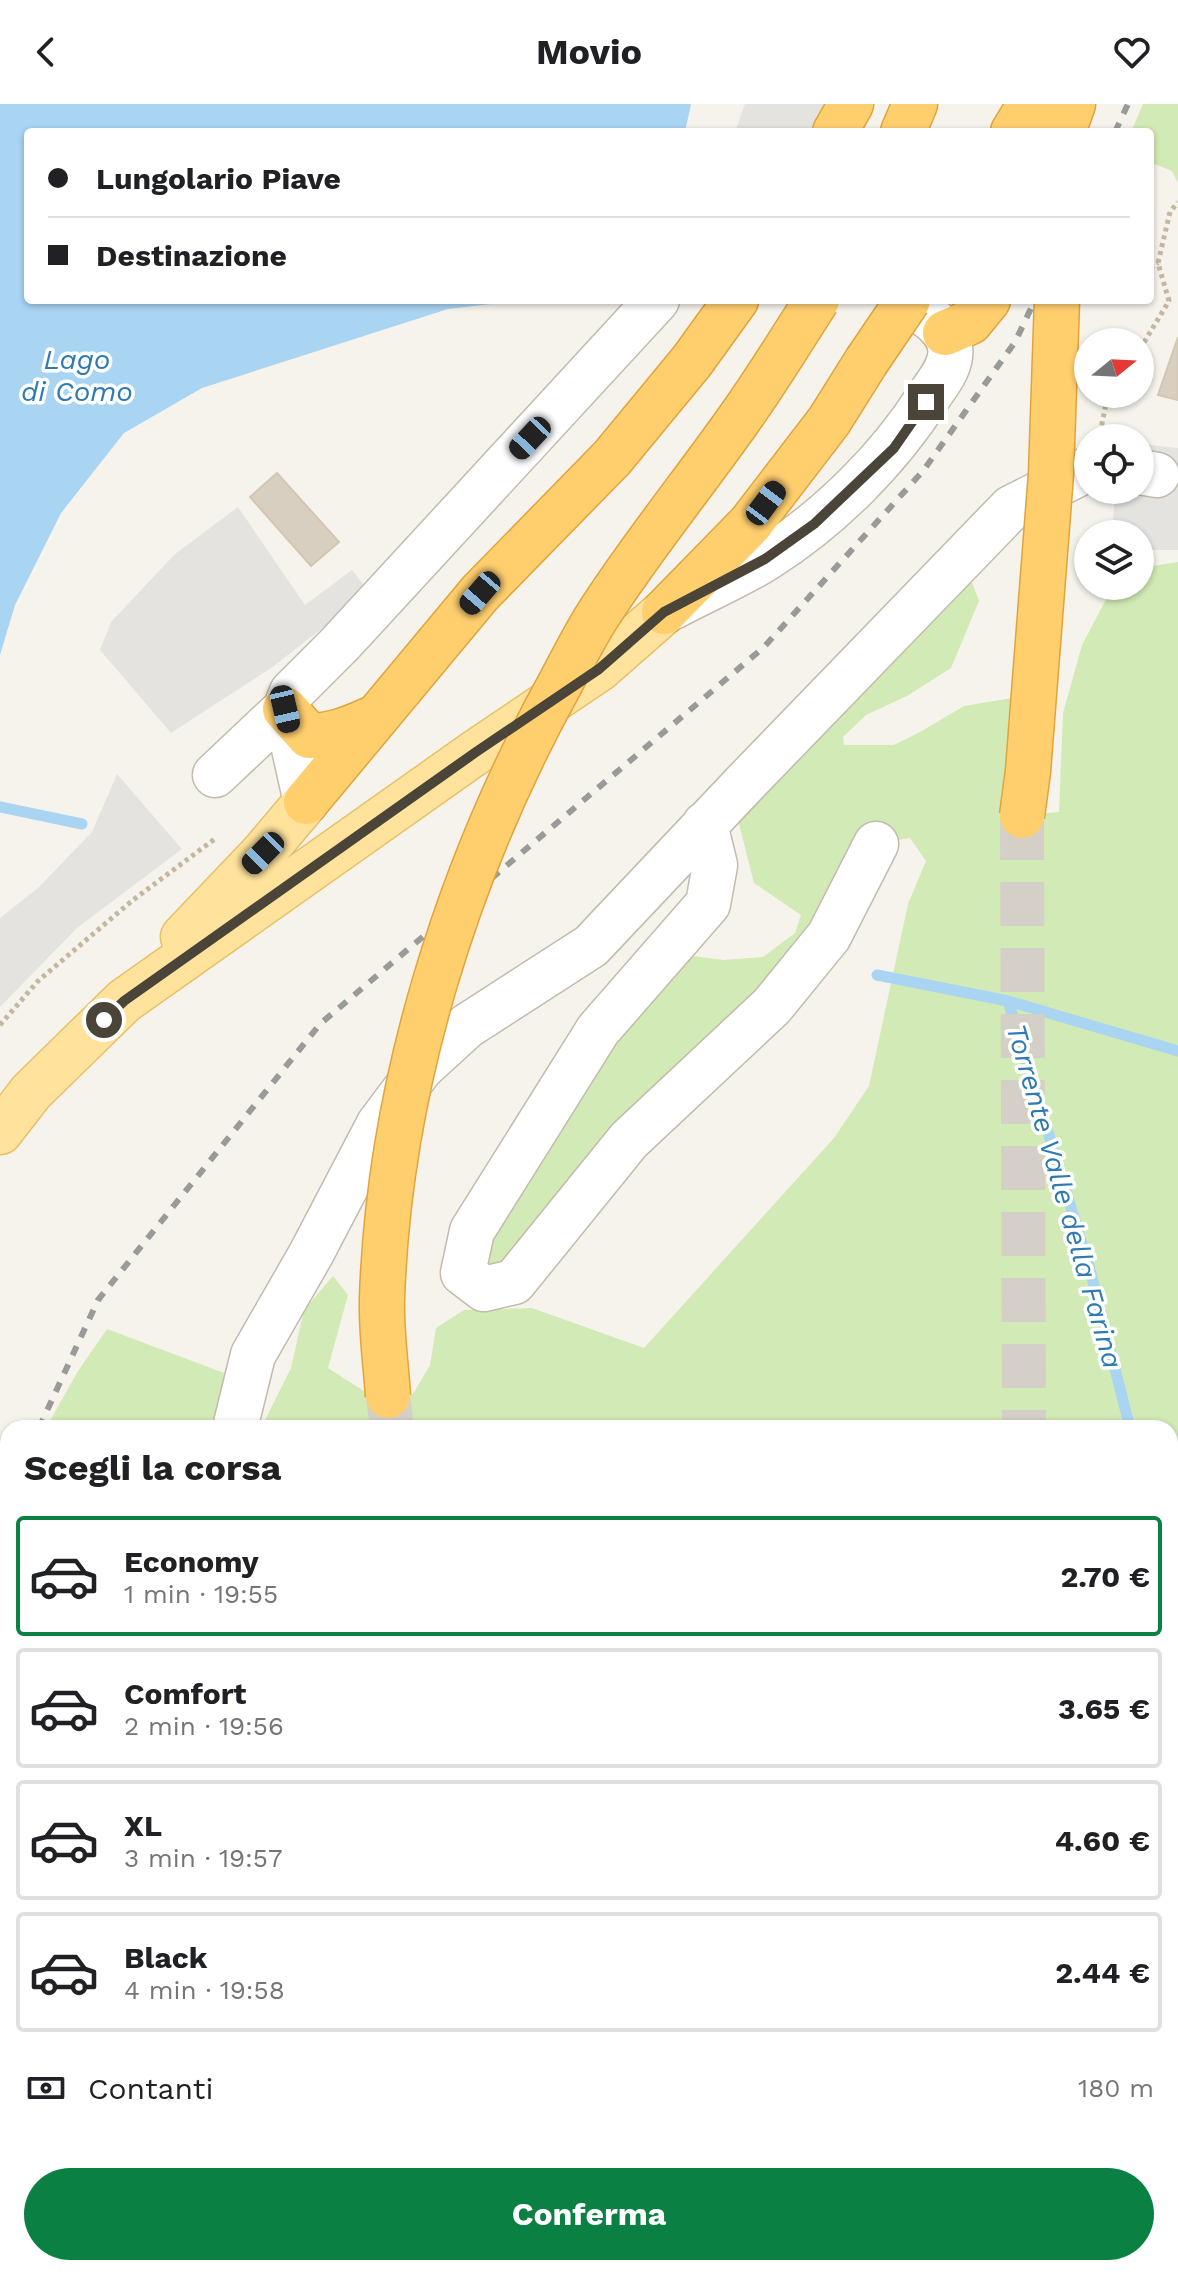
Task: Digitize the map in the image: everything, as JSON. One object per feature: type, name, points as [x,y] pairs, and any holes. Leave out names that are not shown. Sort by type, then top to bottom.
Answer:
[{"type":"highway","points":[[837,128],[851,104]]},
{"type":"highway","points":[[905,128],[915,104]]},
{"type":"highway","points":[[1015,128],[1030,104]]},
{"type":"highway","points":[[1062,128],[1063,104]]},
{"type":"highway","points":[[1064,128],[1073,104]]},
{"type":"highway","points":[[306,802],[480,593],[612,458],[692,361],[733,304]]},
{"type":"highway","points":[[388,1396],[382,1301],[401,1126],[445,949],[475,865],[531,735],[595,620],[744,411],[814,304]]},
{"type":"highway","points":[[664,612],[750,524],[829,421],[903,304]]},
{"type":"highway","points":[[945,333],[970,322],[985,304]]},
{"type":"highway","points":[[1022,816],[1051,474],[1057,304]]},
{"type":"highway","points":[[285,709],[309,736],[343,732],[378,716]]},
{"type":"main road","points":[[124,1001],[464,760],[599,669],[664,612]]},
{"type":"main road","points":[[0,1132],[31,1092],[124,1001],[263,853],[306,802]]},
{"type":"street","points":[[215,775],[285,709],[292,692],[340,644],[653,304]]},
{"type":"street","points":[[664,612],[765,559],[814,524],[894,448],[948,367],[951,356],[945,333],[911,304]]},
{"type":"street","points":[[237,1420],[253,1355],[311,1254],[379,1124],[421,1068],[467,1026],[591,946],[1011,508],[1074,476]]},
{"type":"street","points":[[285,709],[306,802]]},
{"type":"street","points":[[705,824],[715,865],[708,904],[598,1030],[472,1231],[463,1273],[484,1289],[514,1282],[629,1140],[772,1006],[829,936],[876,844]]},
{"type":"path","points":[[1153,328],[1169,301],[1158,263],[1170,212],[1178,202]]},
{"type":"path","points":[[1154,266],[1158,263]]},
{"type":"path","points":[[0,1025],[38,981],[121,910],[226,832]]},
{"type":"green space","points":[[1143,104],[1178,104],[1178,183],[1172,171],[1154,164],[1154,128],[1133,128]]},
{"type":"green space","points":[[1178,562],[1178,1420],[265,1420],[291,1368],[304,1310],[333,1276],[348,1295],[328,1368],[367,1393],[413,1394],[430,1365],[436,1328],[464,1310],[532,1308],[644,1348],[834,1138],[869,1086],[908,904],[926,861],[910,838],[886,842],[842,903],[515,1262],[473,1269],[516,1169],[684,955],[724,960],[763,957],[795,933],[801,915],[754,883],[735,808],[970,577],[979,601],[951,668],[907,696],[866,715],[843,737],[844,745],[894,745],[964,706],[1012,698],[1034,814],[1059,812],[1063,713],[1082,645],[1106,600],[1154,600],[1154,566]]},
{"type":"green space","points":[[107,1329],[232,1376],[220,1420],[50,1420],[78,1371]]},
{"type":"shaded area","points":[[745,104],[831,104],[817,128],[736,128]]},
{"type":"shaded area","points":[[1154,445],[1178,448],[1178,550],[1154,550],[1154,520],[1113,520],[1114,504],[1154,504]]},
{"type":"shaded area","points":[[238,507],[305,605],[352,570],[369,592],[271,668],[171,733],[100,650],[111,622],[175,554]]},
{"type":"shaded area","points":[[117,774],[182,849],[77,928],[0,1007],[0,918],[38,888],[92,832]]},
{"type":"water","name":"Lago di Como","points":[[0,104],[691,104],[686,128],[24,128],[24,304],[490,304],[448,309],[202,388],[124,433],[61,513],[15,605],[0,655]]},
{"type":"building","points":[[1178,337],[1178,400],[1158,395]]},
{"type":"building","points":[[277,473],[339,542],[311,566],[250,497]]},
{"type":"waterway","name":"Torrente Valle della Farina","points":[[0,807],[82,824]]},
{"type":"waterway","name":"Torrente Valle della Farina","points":[[877,975],[1008,1001],[1090,1270],[1128,1420]]},
{"type":"waterway","points":[[1008,1001],[1178,1051]]},
{"type":"tunnel","points":[[1022,816],[1024,1420]]},
{"type":"tunnel","points":[[388,1396],[391,1420]]},
{"type":"railway","points":[[1117,128],[1128,104]]},
{"type":"railway","points":[[43,1420],[98,1300],[320,1024],[764,647],[923,471],[1015,342],[1033,304]]},
{"type":"route","points":[[104,1020],[124,1001],[476,752],[599,669],[664,612],[765,559],[814,524],[894,448],[926,402]]}]
